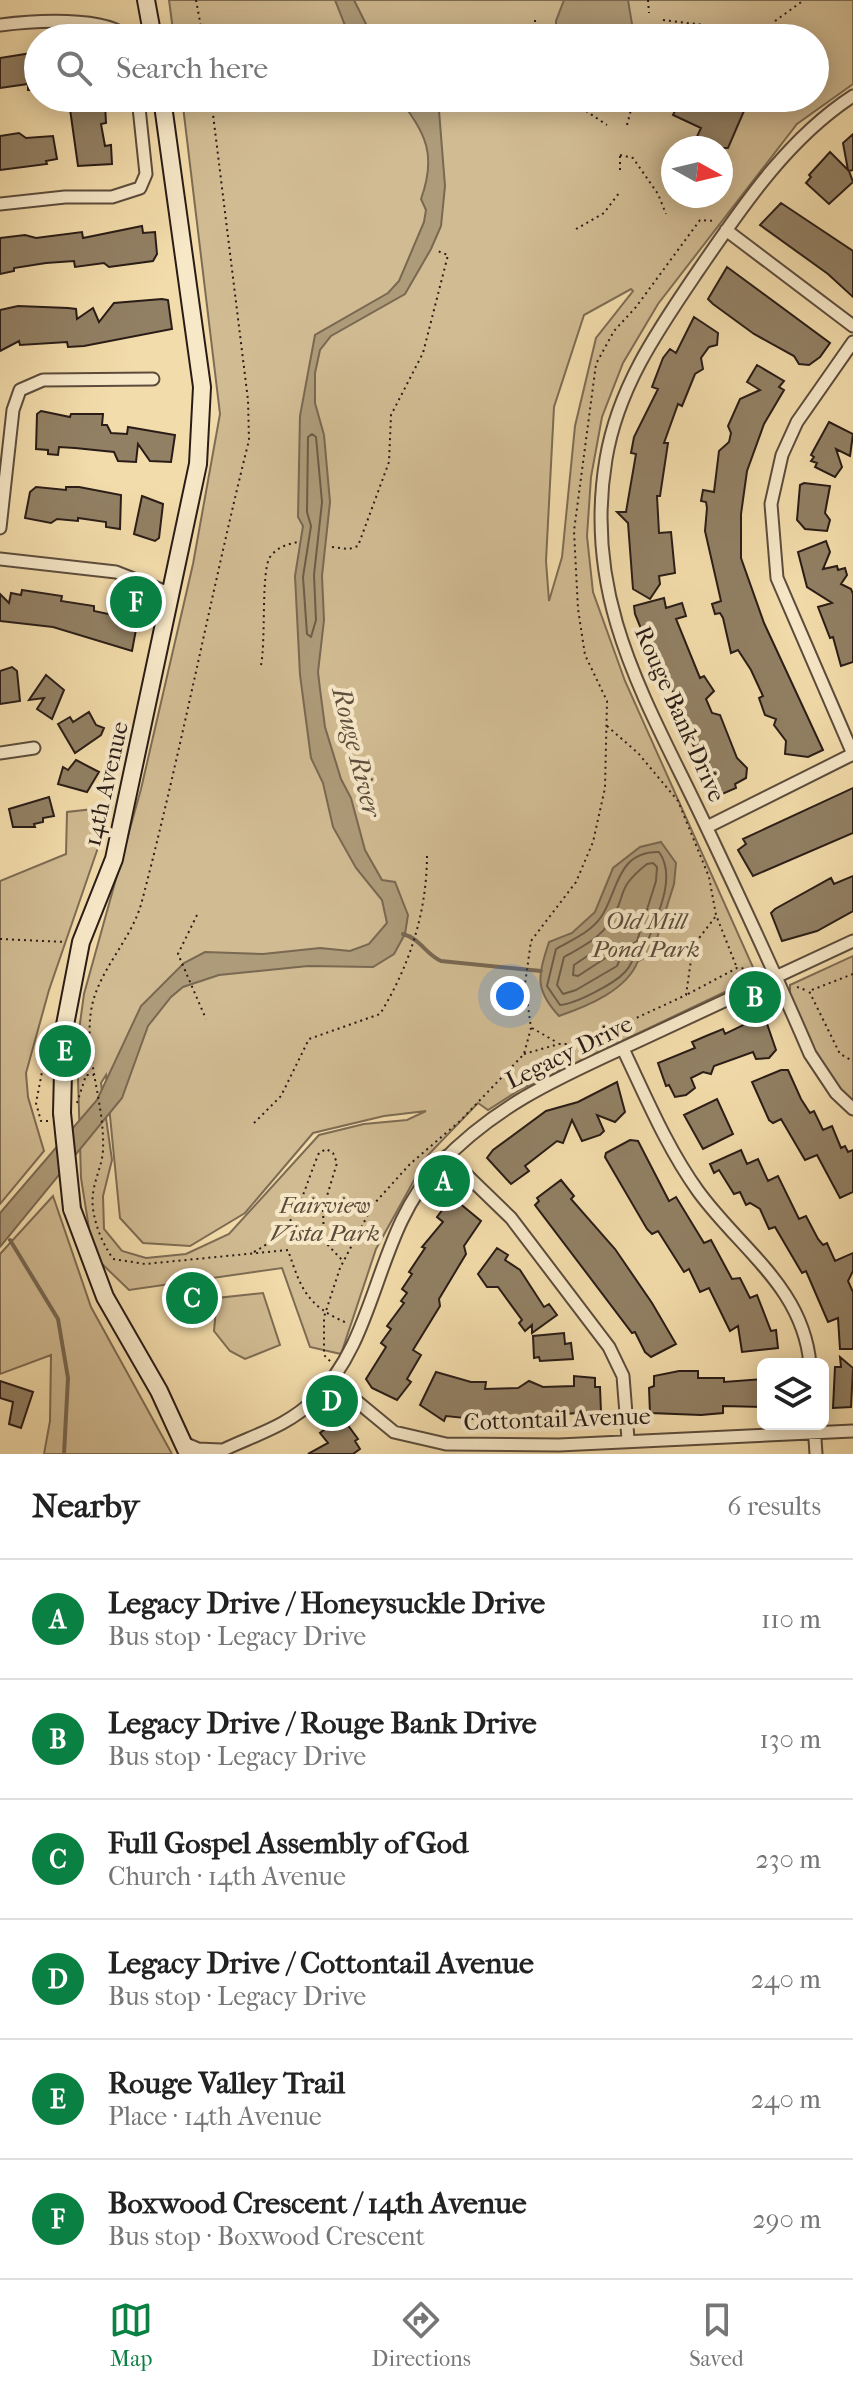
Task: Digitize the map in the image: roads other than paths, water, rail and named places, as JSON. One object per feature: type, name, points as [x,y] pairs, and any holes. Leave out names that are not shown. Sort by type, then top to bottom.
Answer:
[{"type":"main road","points":[[146,0],[150,24]]},
{"type":"main road","name":"14th Avenue","points":[[164,112],[202,387],[198,464],[114,859],[79,955],[64,1030],[56,1117],[72,1209],[105,1297],[186,1448]]},
{"type":"street","points":[[0,25],[77,24]]},
{"type":"street","name":"Rouge Bank Drive","points":[[853,96],[831,111],[795,145],[724,226],[648,346],[630,381],[606,459],[602,507],[605,589],[636,679],[810,1054],[836,1093],[853,1109]]},
{"type":"street","points":[[0,204],[65,197],[112,197],[140,188],[146,174],[139,112]]},
{"type":"street","points":[[724,226],[853,326]]},
{"type":"street","points":[[707,827],[853,754],[777,578],[771,504],[782,455],[797,422],[853,342]]},
{"type":"street","points":[[0,528],[13,410],[20,390],[43,380],[153,379]]},
{"type":"street","points":[[0,559],[116,572],[172,594]]},
{"type":"street","points":[[0,753],[34,748]]},
{"type":"street","name":"Legacy Drive","points":[[186,1448],[218,1452],[288,1420],[317,1398],[339,1368],[359,1328],[383,1259],[419,1190],[447,1156],[480,1124],[531,1091],[853,941]]},
{"type":"street","points":[[623,1049],[680,1164],[700,1194],[775,1278],[797,1312],[805,1330],[809,1358]]},
{"type":"street","points":[[447,1156],[511,1218],[609,1347],[623,1376],[628,1439]]},
{"type":"street","name":"Cottontail Avenue","points":[[331,1380],[394,1432],[418,1439],[470,1446],[559,1445],[781,1430]]},
{"type":"street","name":"Cottontail Avenue","points":[[829,1429],[853,1431]]},
{"type":"street","points":[[815,1430],[816,1454]]},
{"type":"water","points":[[335,0],[354,0],[366,24],[344,24]]},
{"type":"water","points":[[564,0],[628,0],[632,24],[556,24]]},
{"type":"water","points":[[409,112],[439,112],[445,186],[441,226],[405,294],[331,336],[320,350],[315,373],[315,403],[324,435],[330,502],[322,576],[324,620],[318,672],[325,727],[341,779],[351,798],[365,850],[382,880],[395,882],[408,915],[405,934],[394,954],[373,967],[308,966],[219,975],[183,987],[148,1026],[122,1098],[0,1247],[0,1213],[97,1100],[141,1006],[184,963],[205,952],[263,954],[320,948],[350,951],[369,944],[387,923],[382,900],[356,868],[333,827],[323,783],[311,758],[300,675],[295,576],[303,526],[298,517],[300,416],[315,335],[388,293],[399,281],[424,222],[426,210],[421,199],[428,157],[416,123]]},
{"type":"water","points":[[661,842],[676,863],[674,884],[652,954],[638,961],[616,989],[559,1016],[545,998],[540,982],[549,942],[572,933],[595,912],[613,868],[640,847]]},
{"type":"waterway","points":[[403,934],[441,961],[541,971]]},
{"type":"waterway","points":[[10,1240],[58,1319],[68,1378],[64,1454]]},
{"type":"place","name":"Boxwood Crescent / 14th Avenue","points":[[136,602]]},
{"type":"place","name":"Legacy Drive / Rouge Bank Drive","points":[[755,997]]},
{"type":"place","name":"Rouge Valley Trail","points":[[65,1051]]},
{"type":"place","name":"Legacy Drive / Honeysuckle Drive","points":[[444,1181]]},
{"type":"place","name":"Full Gospel Assembly of God","points":[[192,1298]]},
{"type":"place","name":"Legacy Drive / Cottontail Avenue","points":[[332,1401]]},
{"type":"water label","name":"Rouge River","points":[[357,752]]},
{"type":"park label","name":"Old Mill Pond Park","points":[[646,935]]},
{"type":"park label","name":"Fairview Vista Park","points":[[325,1219]]}]
